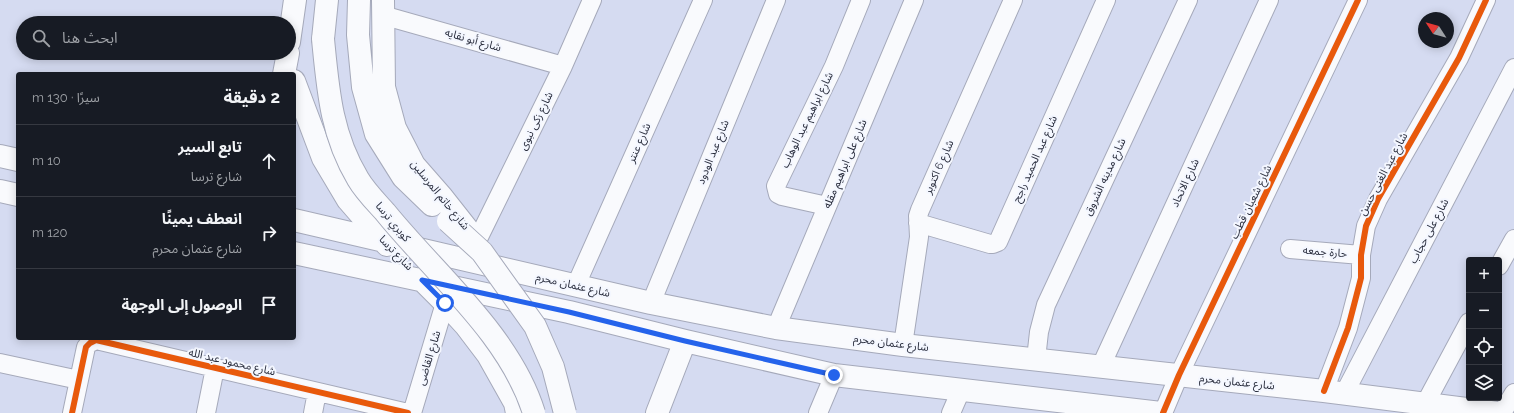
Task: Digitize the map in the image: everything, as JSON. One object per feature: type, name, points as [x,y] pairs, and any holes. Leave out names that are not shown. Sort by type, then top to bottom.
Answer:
[{"type":"main road","points":[[293,16],[295,0]]},
{"type":"main road","name":"كوبري ترسا","points":[[327,0],[323,39],[329,99],[338,138],[359,180],[404,236],[484,325],[511,364],[529,397],[534,413]]},
{"type":"main road","points":[[360,0],[358,35],[363,87],[376,134],[403,177],[482,252],[535,326],[552,367],[565,413]]},
{"type":"main road","name":"شارع خاتم المرسلين","points":[[382,7],[384,87],[395,128],[414,165],[442,197],[495,266]]},
{"type":"main road","name":"شارع ترسا","points":[[296,86],[323,158],[348,200],[384,242],[466,326],[488,355],[515,403],[517,413]]},
{"type":"main road","points":[[0,156],[16,160]]},
{"type":"main road","points":[[0,191],[16,195]]},
{"type":"main road","name":"شارع عثمان محرم","points":[[296,220],[651,303],[776,328],[903,345],[1334,392],[1498,413]]},
{"type":"main road","points":[[296,253],[569,312],[685,341],[834,375],[961,390],[1051,407],[1162,413]]},
{"type":"main road","points":[[657,413],[685,341]]},
{"type":"street","name":"شارع زكى نبوى","points":[[477,241],[563,66],[592,0]]},
{"type":"street","name":"شارع عنتر","points":[[576,285],[703,0]]},
{"type":"street","name":"شارع عبد الودود","points":[[651,303],[776,0]]},
{"type":"street","name":"شارع ابراهيم عبد الوهاب","points":[[827,206],[782,196],[778,194],[776,186],[834,66],[861,0]]},
{"type":"street","name":"شارع على ابراهيم مقله","points":[[776,328],[914,0]]},
{"type":"street","name":"شارع 6 اكتوبر","points":[[903,345],[919,237],[918,216],[1013,0]]},
{"type":"street","name":"شارع عبد الحميد راجح","points":[[918,223],[990,244],[998,242],[1106,0]]},
{"type":"street","name":"شارع مدينه الشروق","points":[[1036,359],[1039,332],[1049,298],[1188,0]]},
{"type":"street","name":"شارع الاتحاد","points":[[1101,366],[1269,0]]},
{"type":"street","name":"شارع شعبان قطب","points":[[1162,413],[1358,0]]},
{"type":"street","name":"شارع عبد الغنى حسن","points":[[1334,392],[1361,278],[1360,255],[1366,226],[1378,199],[1459,58],[1486,0]]},
{"type":"street","name":"شارع أبو نقايه","points":[[382,7],[563,66]]},
{"type":"street","name":"شارع على حجاب","points":[[1334,392],[1514,68]]},
{"type":"street","points":[[1502,261],[1514,239]]},
{"type":"street","name":"حارة جمعه","points":[[1290,249],[1360,255]]},
{"type":"street","name":"شارع القاضى","points":[[412,413],[445,303]]},
{"type":"street","points":[[1425,404],[1466,328]]},
{"type":"street","name":"شارع محمود عبد الله","points":[[72,413],[86,347],[96,340],[408,413]]},
{"type":"street","points":[[0,363],[78,380]]},
{"type":"street","points":[[206,413],[215,368]]},
{"type":"street","points":[[818,413],[834,375]]},
{"type":"street","points":[[951,413],[961,390]]},
{"type":"street","points":[[313,413],[317,392]]},
{"type":"street","points":[[1502,413],[1514,393]]},
{"type":"cycle path","points":[[1163,413],[1179,375],[1358,0]]},
{"type":"cycle path","points":[[1324,391],[1348,328],[1361,278],[1361,255],[1366,226],[1378,199],[1459,58],[1486,0]]},
{"type":"cycle path","points":[[72,413],[86,347],[96,340],[408,413]]},
{"type":"route","points":[[445,303],[422,280],[569,312],[685,341],[834,375]]}]
